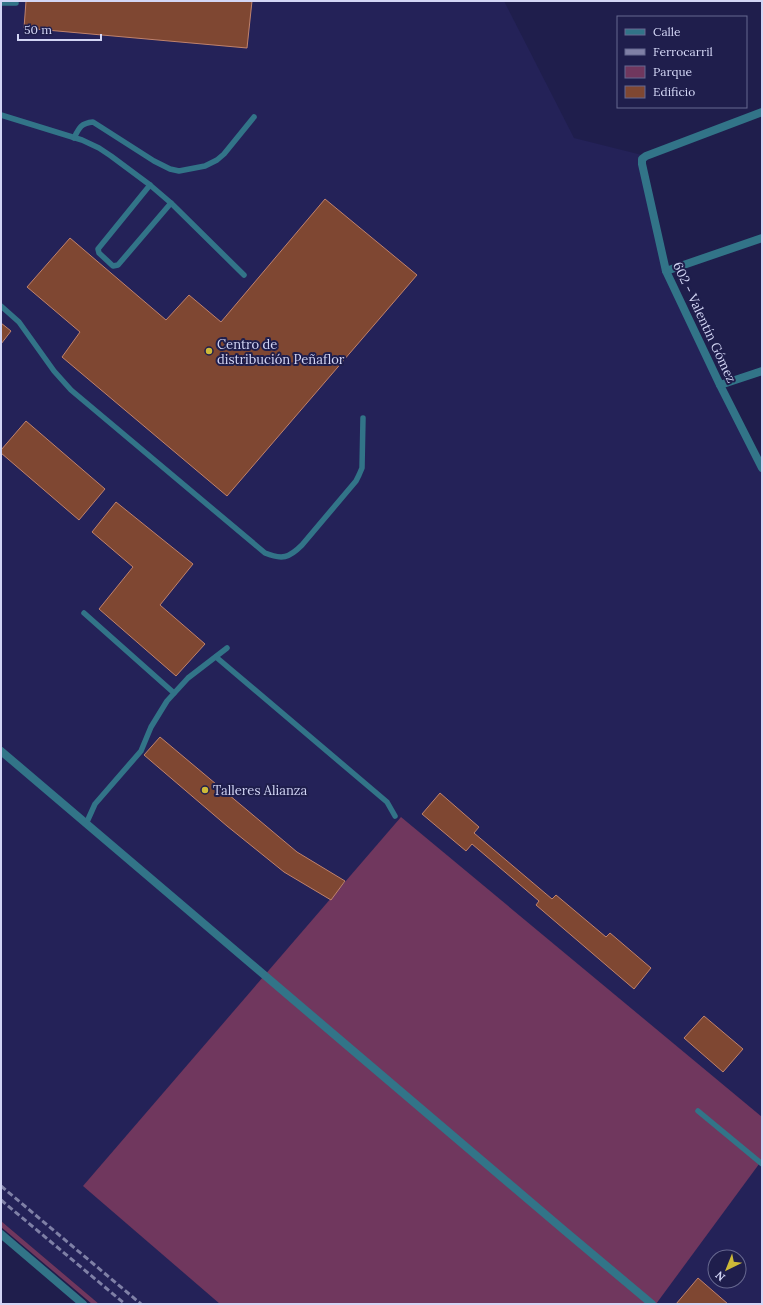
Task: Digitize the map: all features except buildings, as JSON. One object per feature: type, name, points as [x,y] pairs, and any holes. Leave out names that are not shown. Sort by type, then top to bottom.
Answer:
[{"type":"street","name":"602 - Valentín Gómez","points":[[762,112],[646,156],[642,160],[666,271],[720,385],[762,468]]},
{"type":"street","points":[[666,271],[762,238]]},
{"type":"street","points":[[720,385],[762,371]]},
{"type":"street","points":[[1,750],[86,824],[652,1304]]},
{"type":"street","points":[[1,1234],[83,1304]]},
{"type":"lane","points":[[1,3],[16,3]]},
{"type":"lane","points":[[1,115],[74,138],[99,148],[150,185],[171,203],[244,275]]},
{"type":"lane","points":[[74,138],[79,127],[84,123],[93,122],[154,161],[170,169],[179,171],[205,166],[217,160],[224,154],[254,117]]},
{"type":"lane","points":[[150,185],[98,249],[99,253],[113,266],[118,265],[171,203]]},
{"type":"lane","points":[[1,306],[19,322],[54,371],[71,390],[265,553],[276,558],[294,553],[356,481],[362,468],[363,418]]},
{"type":"lane","points":[[84,613],[174,693]]},
{"type":"lane","points":[[86,824],[94,804],[141,751],[151,727],[167,701],[188,678],[227,648]]},
{"type":"lane","points":[[216,657],[387,802],[395,816]]},
{"type":"lane","points":[[698,1111],[762,1164]]},
{"type":"shaded area","points":[[1,1],[504,1],[574,138],[646,156],[642,159],[665,265],[762,471],[762,1304],[99,1304],[1,1221]]},
{"type":"green space","points":[[401,817],[762,1117],[762,1160],[656,1304],[220,1304],[83,1186]]},
{"type":"green space","points":[[1,1221],[99,1304],[92,1304],[1,1227]]},
{"type":"railway","points":[[1,1186],[141,1304]]},
{"type":"railway","points":[[1,1200],[125,1304]]},
{"type":"place","name":"Centro de distribución Peñaflor","points":[[209,351]]},
{"type":"place","name":"Talleres Alianza","points":[[205,790]]}]
